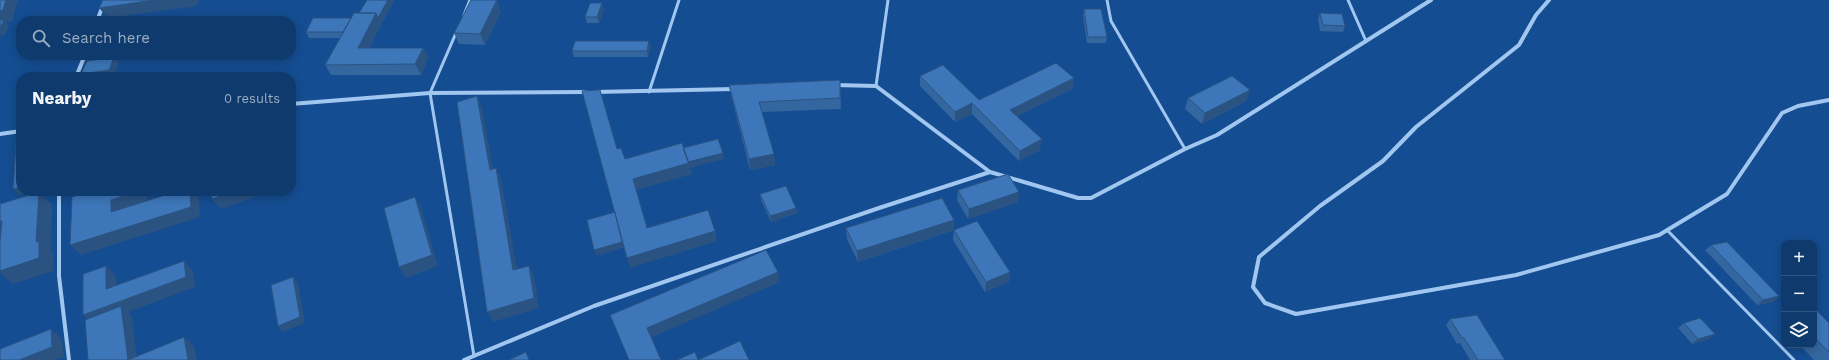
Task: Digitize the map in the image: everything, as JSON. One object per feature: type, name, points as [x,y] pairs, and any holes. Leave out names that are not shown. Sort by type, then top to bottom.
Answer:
[{"type":"street","points":[[100,16],[105,0]]},
{"type":"street","points":[[830,84],[876,86],[990,172],[1069,196],[1091,198],[1185,149],[1217,135],[1430,0]]},
{"type":"street","points":[[1549,0],[1536,15],[1519,45],[1416,127],[1383,161],[1320,206],[1259,257],[1253,286],[1265,303],[1296,314],[1516,275],[1659,235],[1727,194],[1782,114],[1798,106],[1829,100]]},
{"type":"street","points":[[78,72],[83,60]]},
{"type":"street","points":[[296,104],[430,93],[649,92],[736,89]]},
{"type":"street","points":[[0,134],[16,132]]},
{"type":"street","points":[[464,360],[594,306],[879,208],[990,172]]},
{"type":"street","points":[[59,196],[59,276],[69,360]]},
{"type":"lane","points":[[461,22],[470,0]]},
{"type":"lane","points":[[649,92],[679,0]]},
{"type":"lane","points":[[876,86],[888,0]]},
{"type":"lane","points":[[1107,0],[1111,22],[1185,149]]},
{"type":"lane","points":[[1348,0],[1366,41]]},
{"type":"lane","points":[[458,29],[430,93],[474,356]]},
{"type":"lane","points":[[1667,230],[1794,360]]},
{"type":"building","points":[[0,0],[6,0],[3,10],[0,11]]},
{"type":"building","points":[[103,0],[155,0],[99,8]]},
{"type":"building","points":[[367,0],[388,0],[378,18],[376,13],[359,13]]},
{"type":"building","points":[[471,0],[497,0],[480,34],[454,33]]},
{"type":"building","points":[[590,3],[602,3],[597,17],[585,17]]},
{"type":"building","points":[[1084,9],[1101,9],[1107,37],[1088,37]]},
{"type":"building","points":[[354,13],[376,13],[358,48],[423,48],[415,64],[325,65]]},
{"type":"building","points":[[1320,13],[1342,14],[1345,26],[1323,25]]},
{"type":"building","points":[[313,18],[351,18],[343,32],[306,32]]},
{"type":"building","points":[[0,20],[4,20],[0,28]]},
{"type":"building","points":[[575,41],[649,41],[647,51],[572,51]]},
{"type":"building","points":[[113,60],[109,70],[82,72],[87,61]]},
{"type":"building","points":[[1056,63],[1074,78],[1010,110],[1042,139],[1020,151],[972,103],[955,112],[920,76],[943,65],[979,100]]},
{"type":"building","points":[[1232,76],[1250,90],[1205,113],[1188,98]]},
{"type":"building","points":[[840,80],[840,98],[759,102],[774,154],[749,159],[729,85]]},
{"type":"building","points":[[600,90],[617,149],[621,148],[625,159],[682,143],[689,163],[633,179],[647,228],[708,210],[715,231],[627,258],[582,91]]},
{"type":"building","points":[[477,96],[490,170],[496,168],[513,270],[529,266],[534,298],[487,312],[457,102]]},
{"type":"building","points":[[718,139],[723,153],[688,162],[683,148]]},
{"type":"building","points":[[16,145],[16,188],[13,189]]},
{"type":"building","points":[[1008,174],[1019,192],[969,209],[958,190]]},
{"type":"building","points":[[786,186],[796,208],[770,216],[760,194]]},
{"type":"building","points":[[26,196],[39,196],[36,242],[39,241],[39,258],[0,271],[2,221],[0,221],[0,204]]},
{"type":"building","points":[[124,196],[111,200],[111,212],[162,196],[190,196],[191,207],[70,245],[72,197]]},
{"type":"building","points":[[212,196],[220,196],[212,199]]},
{"type":"building","points":[[415,197],[432,255],[399,267],[384,208]]},
{"type":"building","points":[[942,198],[954,220],[857,251],[846,228]]},
{"type":"building","points":[[615,212],[622,242],[594,250],[587,220]]},
{"type":"building","points":[[977,221],[1010,272],[986,282],[954,230]]},
{"type":"building","points":[[1727,242],[1779,296],[1763,300],[1711,245]]},
{"type":"building","points":[[766,250],[778,272],[647,328],[661,360],[629,360],[610,315]]},
{"type":"building","points":[[184,261],[186,277],[83,315],[83,274],[106,266],[106,289]]},
{"type":"building","points":[[293,277],[300,317],[278,326],[271,285]]},
{"type":"building","points":[[121,306],[128,360],[88,360],[85,320]]},
{"type":"building","points":[[1817,311],[1829,323],[1829,352],[1817,340]]},
{"type":"building","points":[[1477,315],[1505,360],[1478,360],[1450,319]]},
{"type":"building","points":[[1700,318],[1715,334],[1698,339],[1684,323]]},
{"type":"building","points":[[51,329],[52,347],[19,360],[0,360],[0,349]]},
{"type":"building","points":[[184,337],[188,359],[186,360],[128,360]]},
{"type":"building","points":[[740,341],[749,360],[698,360]]},
{"type":"building","points":[[526,352],[529,360],[509,360]]},
{"type":"building","points":[[695,352],[698,360],[677,360]]}]
